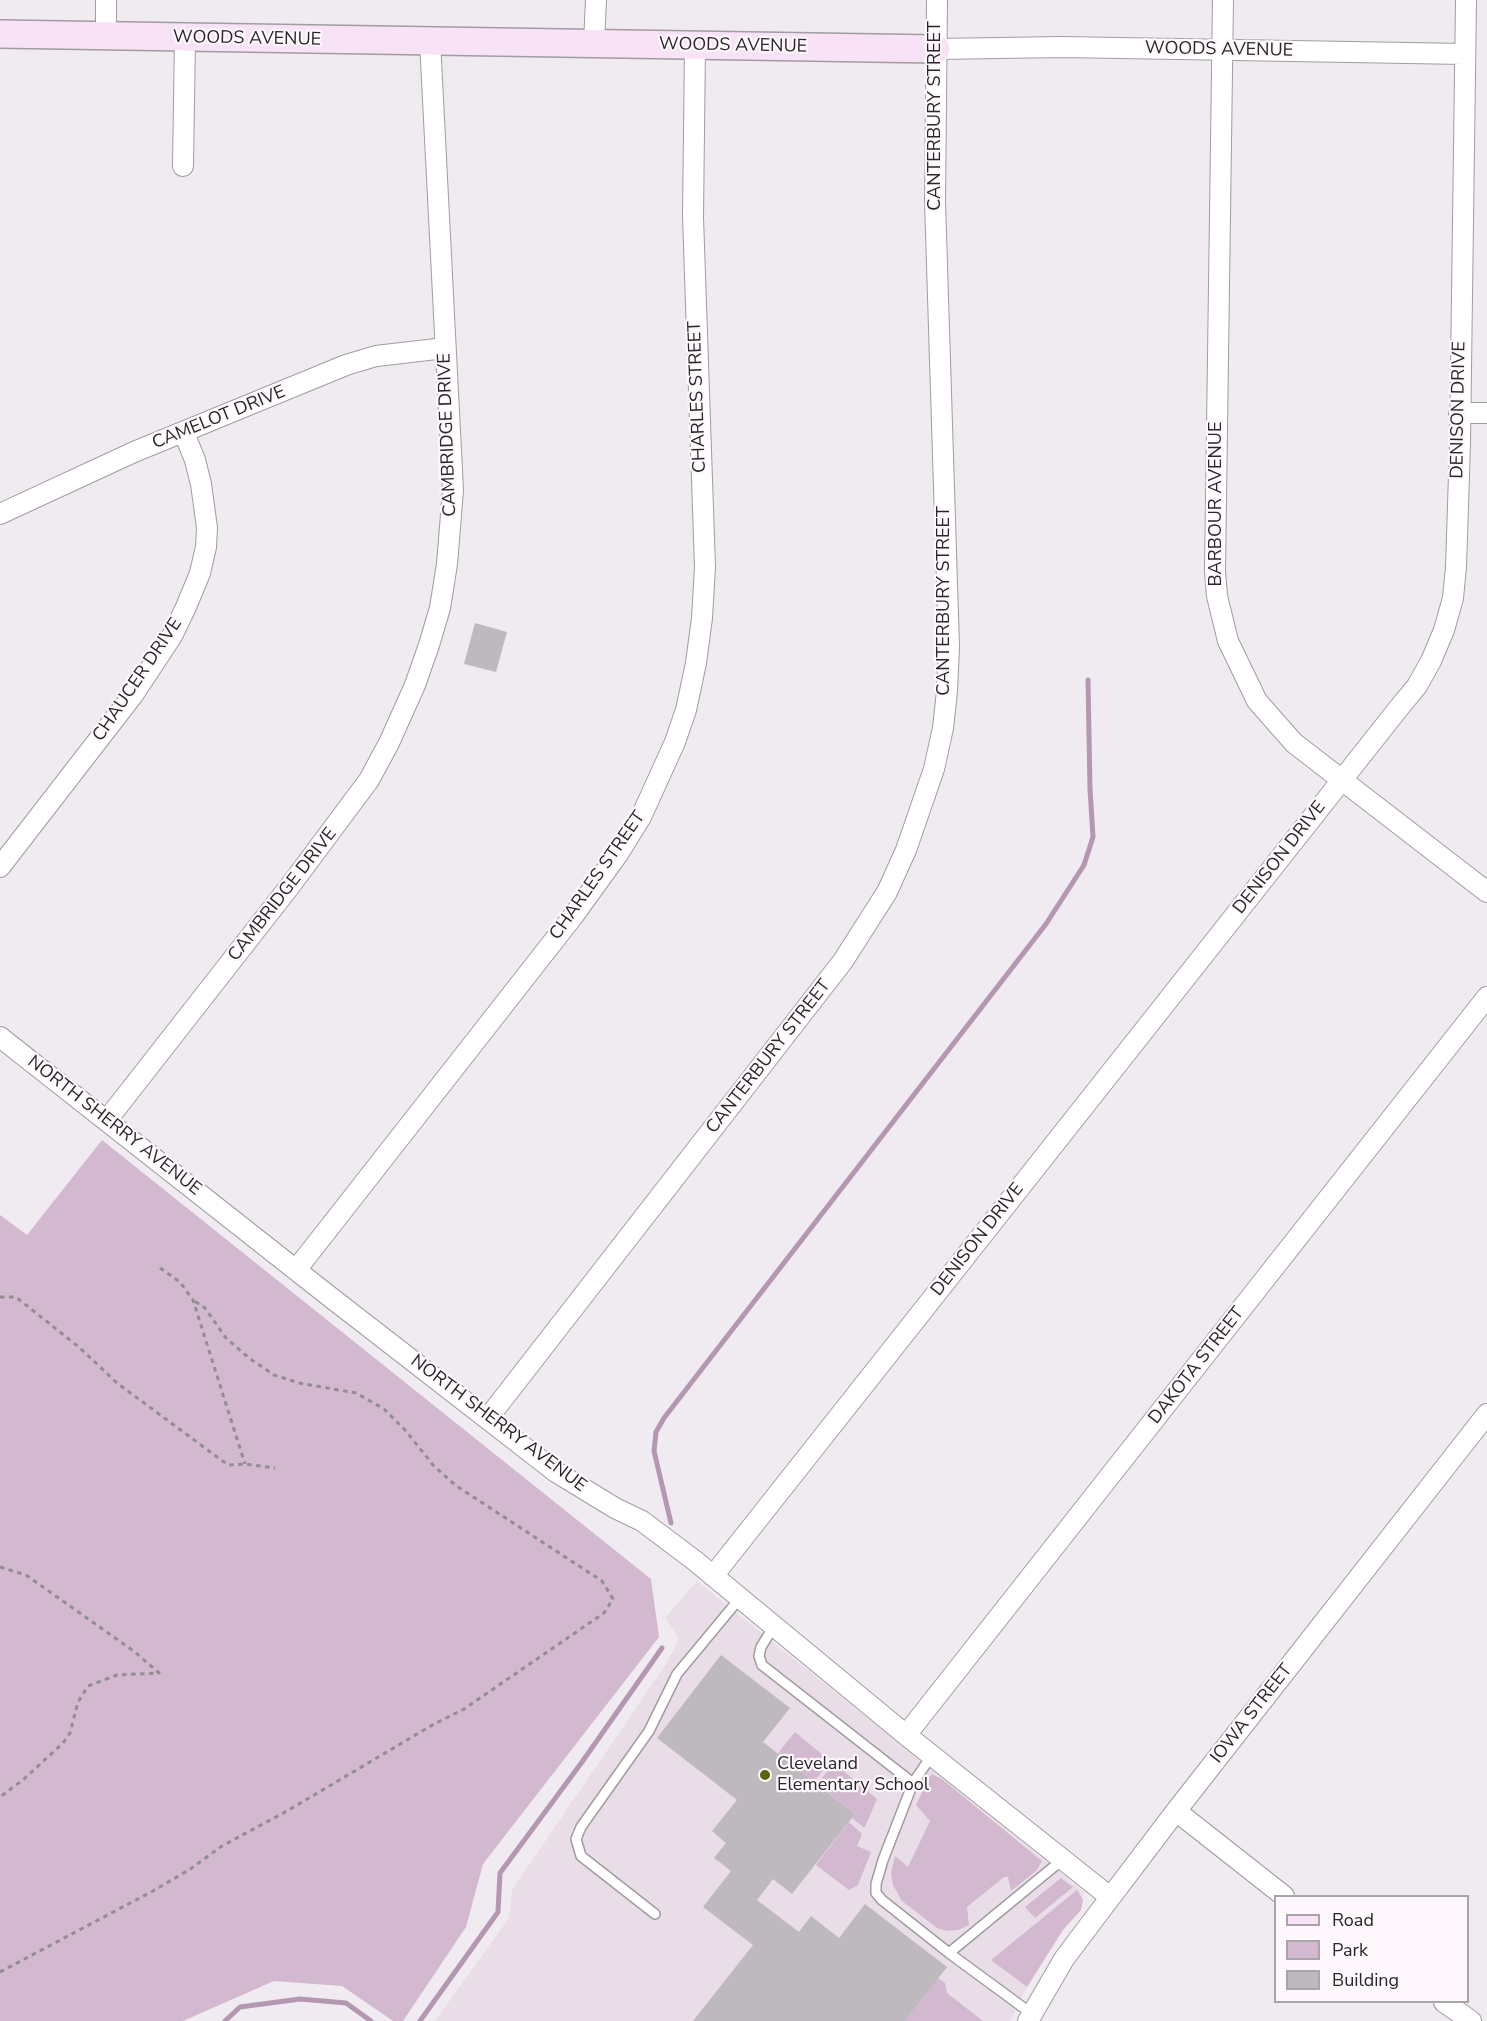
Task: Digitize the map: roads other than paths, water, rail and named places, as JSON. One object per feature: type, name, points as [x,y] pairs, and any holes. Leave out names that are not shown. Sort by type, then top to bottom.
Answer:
[{"type":"street","points":[[106,0],[106,36]]},
{"type":"street","points":[[594,43],[596,0]]},
{"type":"street","name":"CANTERBURY STREET","points":[[488,1418],[843,961],[887,892],[920,814],[934,770],[943,728],[949,647],[935,201],[937,0]]},
{"type":"street","name":"BARBOUR AVENUE","points":[[1223,0],[1215,571],[1217,596],[1228,641],[1257,701],[1294,743],[1487,892]]},
{"type":"street","name":"DENISON DRIVE","points":[[714,1576],[1416,686],[1431,661],[1444,630],[1453,598],[1456,567],[1466,0]]},
{"type":"street","name":"WOODS AVENUE","points":[[0,34],[694,46],[936,49],[1062,47],[1465,54]]},
{"type":"street","points":[[183,166],[185,38]]},
{"type":"street","name":"CAMBRIDGE DRIVE","points":[[107,1120],[343,817],[369,780],[415,685],[440,608],[447,564],[453,490],[430,41]]},
{"type":"street","name":"CHARLES STREET","points":[[296,1270],[618,854],[654,792],[682,720],[696,663],[705,567],[693,217],[694,46]]},
{"type":"street","name":"CAMELOT DRIVE","points":[[0,514],[134,452],[346,365],[376,356],[445,348]]},
{"type":"street","points":[[1459,413],[1487,413]]},
{"type":"street","name":"CHAUCER DRIVE","points":[[0,867],[132,695],[171,636],[186,607],[200,573],[206,547],[207,528],[201,484],[195,460],[184,433]]},
{"type":"street","name":"DAKOTA STREET","points":[[906,1735],[1487,997]]},
{"type":"street","name":"NORTH SHERRY AVENUE","points":[[0,1037],[556,1472],[649,1526],[714,1576],[906,1735],[1110,1897]]},
{"type":"street","name":"IOWA STREET","points":[[1030,2018],[1064,1959],[1110,1897],[1487,1414]]},
{"type":"street","points":[[1176,1811],[1283,1895]]},
{"type":"street","points":[[1447,2003],[1471,2021]]},
{"type":"lane","points":[[655,1914],[581,1856],[576,1839],[581,1827],[649,1731],[677,1674],[740,1598]]},
{"type":"lane","points":[[774,1626],[761,1647],[759,1656],[762,1665],[914,1783]]},
{"type":"lane","points":[[932,1755],[914,1783],[883,1860],[876,1884],[876,1893],[1030,2018]]},
{"type":"lane","points":[[949,1953],[1062,1860]]},
{"type":"waterway","points":[[671,1523],[654,1451],[656,1432],[664,1418],[1046,924],[1084,865],[1093,837],[1088,680]]},
{"type":"waterway","points":[[420,2021],[498,1912],[500,1873],[662,1648]]},
{"type":"waterway","points":[[225,2021],[240,2007],[300,1999],[346,2003],[371,2021]]},
{"type":"place","name":"Cleveland Elementary School","points":[[765,1775]]}]
